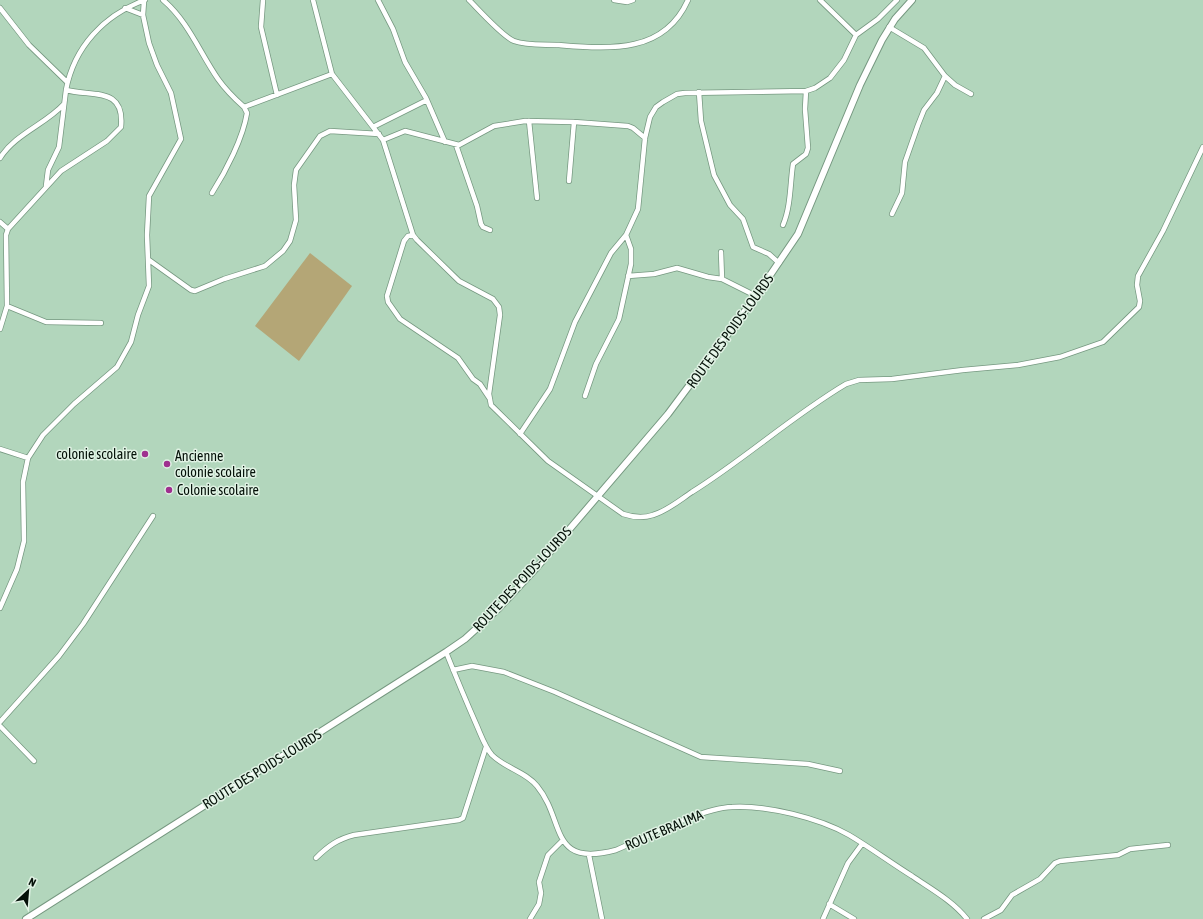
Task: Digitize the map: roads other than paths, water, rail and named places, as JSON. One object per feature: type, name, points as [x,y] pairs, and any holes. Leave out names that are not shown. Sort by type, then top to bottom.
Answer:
[{"type":"street","points":[[0,608],[17,569],[22,547],[23,482],[28,458],[43,435],[120,363],[131,342],[138,315],[148,290],[149,260],[147,235],[149,196],[180,144],[181,139],[174,102],[154,58],[143,15],[145,0],[125,8],[100,26],[95,31],[72,67],[67,82],[59,147],[48,170],[46,186]]},
{"type":"street","points":[[163,0],[174,10],[197,43],[218,79],[244,107],[247,113],[239,138],[225,172],[212,193]]},
{"type":"street","points":[[264,0],[261,27],[277,95]]},
{"type":"street","points":[[313,0],[332,74],[383,140],[413,235],[459,281],[493,299],[499,307],[500,315],[490,399],[491,405],[557,468],[627,515],[646,517],[654,515],[708,482],[801,414],[842,386],[852,382],[892,380],[963,370],[1018,365],[1060,357],[1103,342],[1139,307],[1140,301],[1136,285],[1138,276],[1163,231],[1203,147]]},
{"type":"street","points":[[378,0],[393,29],[405,62],[427,100],[445,142]]},
{"type":"street","points":[[469,0],[514,41],[569,46],[625,46],[648,41],[668,30],[688,0]]},
{"type":"street","points":[[614,0],[627,2],[633,0]]},
{"type":"street","points":[[820,0],[856,35]]},
{"type":"street","points":[[520,434],[553,383],[569,334],[603,267],[616,246],[626,235],[640,203],[644,138],[650,117],[656,107],[678,94],[699,92],[806,91],[819,86],[830,78],[844,60],[856,35],[878,19],[897,0]]},
{"type":"street","name":"ROUTE DES POIDS-LOURDS","points":[[26,919],[446,652],[465,639],[499,608],[598,496],[687,390],[779,263],[807,215],[860,86],[889,27],[912,0]]},
{"type":"street","points":[[0,8],[30,45],[67,82]]},
{"type":"street","points":[[125,8],[143,15]]},
{"type":"street","points":[[889,27],[924,48],[944,76],[955,85],[971,94]]},
{"type":"street","points":[[244,107],[332,74]]},
{"type":"street","points":[[892,214],[902,193],[904,167],[918,125],[924,110],[937,93],[944,76]]},
{"type":"street","points":[[0,329],[6,306],[6,235],[8,229],[66,166],[107,141],[121,127],[121,112],[117,104],[111,98],[98,93],[80,93],[66,90]]},
{"type":"street","points":[[783,225],[789,210],[793,164],[806,154],[808,148],[805,109],[806,91]]},
{"type":"street","points":[[699,92],[701,121],[714,174],[730,206],[743,219],[753,247],[769,254],[779,263]]},
{"type":"street","points":[[373,127],[427,100]]},
{"type":"street","points":[[0,158],[7,149],[51,117],[64,104]]},
{"type":"street","points":[[383,140],[405,131],[445,142],[463,144],[494,126],[529,121],[574,122],[628,126],[633,128],[644,138]]},
{"type":"street","points":[[529,121],[537,198]]},
{"type":"street","points":[[569,181],[574,122]]},
{"type":"street","points":[[149,260],[191,290],[195,291],[224,279],[265,266],[282,251],[290,241],[296,220],[294,176],[302,160],[317,140],[330,131],[379,134]]},
{"type":"street","points":[[456,144],[477,206],[481,224],[483,227],[490,230]]},
{"type":"street","points":[[0,222],[8,229]]},
{"type":"street","points":[[413,235],[408,236],[404,241],[387,296],[388,302],[400,319],[458,358],[473,379],[480,384],[490,399]]},
{"type":"street","points":[[585,396],[596,364],[618,319],[632,256],[626,235]]},
{"type":"street","points":[[721,252],[722,279]]},
{"type":"street","points":[[628,276],[654,274],[677,268],[708,277],[722,279],[756,296]]},
{"type":"street","points":[[6,306],[46,322],[101,323]]},
{"type":"street","points":[[0,449],[28,458]]},
{"type":"street","points":[[0,722],[59,656],[83,624],[153,516]]},
{"type":"street","points":[[446,652],[486,747],[499,761],[536,784],[548,802],[559,835],[577,851],[589,855],[602,919]]},
{"type":"street","points":[[453,670],[472,666],[504,672],[555,692],[701,757],[812,765],[840,771]]},
{"type":"street","points":[[0,726],[34,761]]},
{"type":"street","points":[[316,858],[331,844],[341,838],[459,820],[463,818],[486,747]]},
{"type":"street","name":"ROUTE BRALIMA","points":[[589,855],[601,854],[616,850],[708,811],[731,806],[756,807],[790,814],[848,834],[942,896],[967,919]]},
{"type":"street","points":[[530,919],[539,904],[541,893],[539,882],[548,855],[563,840]]},
{"type":"street","points":[[823,919],[828,904],[848,863],[862,844]]},
{"type":"street","points":[[984,919],[1001,910],[1012,895],[1040,879],[1055,863],[1060,861],[1118,855],[1130,849],[1168,845]]},
{"type":"street","points":[[828,904],[854,919]]},
{"type":"place","name":"colonie scolaire","points":[[145,454]]},
{"type":"place","name":"Ancienne colonie scolaire","points":[[167,464]]},
{"type":"place","name":"Colonie scolaire","points":[[169,490]]}]
